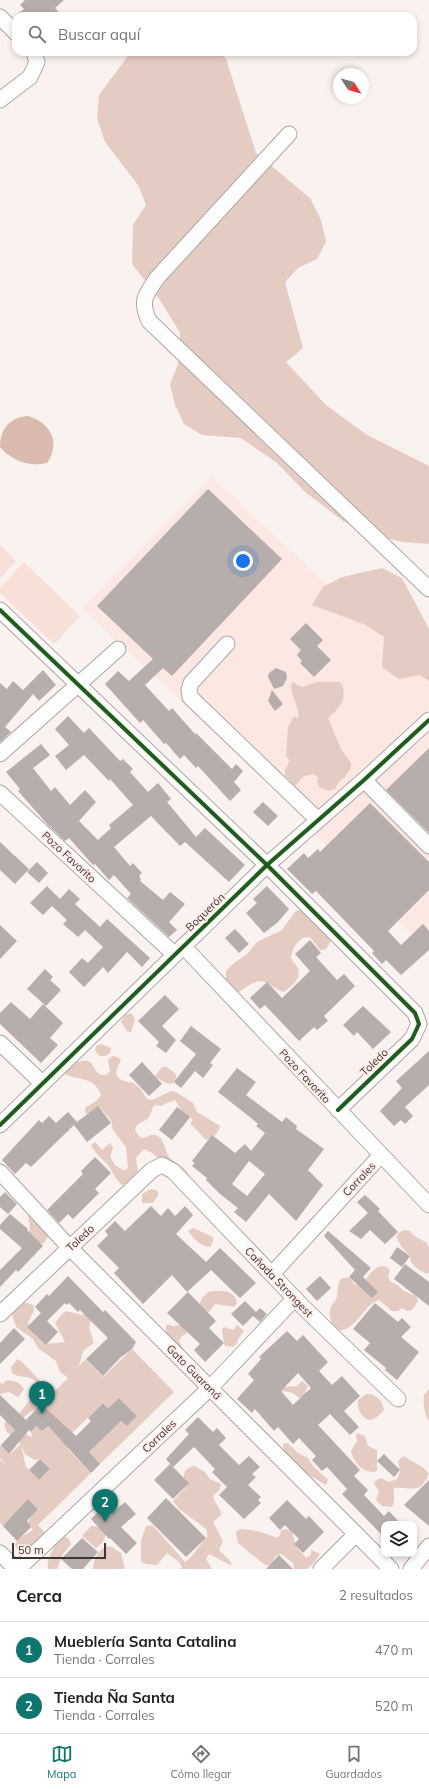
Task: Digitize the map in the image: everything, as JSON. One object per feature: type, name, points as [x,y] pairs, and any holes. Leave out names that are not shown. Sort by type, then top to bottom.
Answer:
[{"type":"street","points":[[0,17],[12,29]]},
{"type":"street","points":[[0,100],[30,77],[37,62],[35,56]]},
{"type":"street","points":[[289,134],[157,278],[144,302],[145,311],[149,321],[429,589]]},
{"type":"street","points":[[0,610],[267,865]]},
{"type":"street","points":[[227,644],[191,683],[188,690],[190,697],[318,820]]},
{"type":"street","points":[[0,754],[118,649]]},
{"type":"street","name":"Boquerón","points":[[0,1125],[267,865],[364,780],[429,720]]},
{"type":"street","points":[[364,780],[429,846]]},
{"type":"street","name":"Pozo Favorito","points":[[0,793],[178,950],[338,1110],[429,1205]]},
{"type":"street","name":"Toledo","points":[[267,865],[415,1013],[419,1024],[412,1038],[338,1110]]},
{"type":"street","points":[[0,1043],[42,1083]]},
{"type":"street","name":"Corrales","points":[[272,1274],[381,1155]]},
{"type":"street","name":"Toledo","points":[[0,1314],[152,1170],[162,1165]]},
{"type":"street","name":"Cañada Strongest","points":[[162,1165],[173,1171],[295,1298],[398,1399]]},
{"type":"street","name":"Gato Guaraná","points":[[0,1172],[70,1248],[390,1569]]},
{"type":"street","name":"Corrales","points":[[17,1569],[210,1388],[295,1298]]},
{"type":"street","points":[[321,1569],[356,1534]]},
{"type":"street","points":[[411,1569],[429,1546]]},
{"type":"street","points":[[0,1553],[17,1569]]},
{"type":"shaded area","points":[[128,56],[223,56],[226,59],[256,153],[310,198],[321,220],[326,242],[317,259],[298,268],[285,282],[303,348],[286,362],[326,405],[367,435],[429,466],[429,544],[403,542],[381,537],[343,521],[305,492],[277,463],[241,438],[202,435],[184,424],[175,405],[170,384],[178,364],[180,333],[160,300],[132,264],[133,225],[146,205],[138,185],[105,142],[97,118],[99,95]]},
{"type":"shaded area","points":[[28,416],[43,423],[51,435],[53,448],[47,463],[34,464],[21,462],[10,456],[0,447],[0,441],[7,425],[16,419]]},
{"type":"shaded area","points":[[212,477],[429,680],[429,708],[307,820],[82,608]]},
{"type":"shaded area","points":[[0,545],[16,561],[0,578]]},
{"type":"shaded area","points":[[24,562],[80,616],[54,644],[0,593],[0,588]]},
{"type":"shaded area","points":[[382,568],[402,578],[429,629],[429,681],[419,675],[399,679],[382,667],[384,637],[366,625],[312,605],[323,587],[342,577]]},
{"type":"shaded area","points":[[292,682],[302,687],[317,682],[340,682],[343,686],[344,692],[341,704],[328,718],[341,749],[351,763],[351,768],[345,777],[340,780],[335,789],[329,791],[319,787],[317,782],[318,777],[313,774],[304,776],[295,786],[285,775],[285,770],[289,760],[286,756],[288,727],[294,716],[298,719],[298,709],[291,687]]},
{"type":"shaded area","points":[[429,728],[429,952],[315,834]]},
{"type":"shaded area","points":[[305,909],[332,935],[331,941],[326,949],[320,950],[310,937],[303,938],[297,943],[293,950],[291,958],[299,973],[297,979],[290,988],[284,992],[267,983],[259,981],[237,993],[226,981],[226,971],[247,954],[257,942],[282,930],[295,912]]},
{"type":"shaded area","points":[[131,1013],[135,1019],[131,1032],[127,1031],[121,1022],[125,1015]]},
{"type":"shaded area","points":[[101,1044],[111,1048],[110,1053],[105,1056],[100,1056],[95,1051],[96,1046]]},
{"type":"shaded area","points":[[112,1056],[121,1060],[116,1072],[118,1077],[123,1081],[132,1082],[140,1088],[147,1099],[152,1100],[171,1091],[176,1092],[193,1103],[197,1112],[220,1126],[215,1135],[206,1140],[191,1124],[192,1119],[183,1113],[175,1100],[160,1106],[155,1105],[149,1117],[136,1127],[137,1134],[141,1138],[156,1135],[162,1140],[170,1158],[183,1167],[189,1175],[186,1180],[152,1153],[144,1149],[136,1158],[138,1171],[127,1183],[122,1185],[91,1145],[95,1142],[102,1150],[110,1143],[113,1147],[110,1157],[116,1166],[125,1171],[128,1168],[126,1147],[113,1130],[111,1120],[100,1108],[90,1114],[85,1113],[85,1108],[96,1101],[101,1095],[98,1089],[91,1082],[66,1075],[64,1070],[70,1063],[87,1061],[92,1064],[99,1074],[106,1075],[110,1071],[108,1060]]},
{"type":"shaded area","points":[[162,1067],[167,1067],[176,1074],[176,1079],[172,1084],[165,1083],[155,1076]]},
{"type":"shaded area","points":[[151,1189],[156,1190],[159,1194],[153,1203],[142,1203],[142,1194]]},
{"type":"shaded area","points":[[28,1208],[50,1233],[44,1243],[39,1244],[29,1233],[30,1226]]},
{"type":"shaded area","points":[[193,1228],[213,1237],[213,1242],[210,1247],[200,1244],[192,1236],[188,1231]]},
{"type":"shaded area","points":[[405,1230],[410,1231],[413,1235],[427,1243],[429,1248],[429,1272],[427,1274],[413,1265],[410,1256],[401,1246],[396,1236]]},
{"type":"shaded area","points":[[381,1266],[387,1267],[390,1271],[388,1276],[390,1281],[399,1286],[402,1290],[416,1296],[418,1301],[412,1310],[407,1311],[402,1308],[398,1311],[392,1311],[379,1300],[368,1307],[350,1327],[336,1331],[331,1322],[330,1311],[332,1304],[337,1297],[340,1280],[342,1278],[350,1278],[355,1285],[360,1284],[366,1280],[376,1268]]},
{"type":"shaded area","points":[[221,1291],[230,1293],[236,1298],[237,1303],[234,1307],[215,1304],[209,1312],[203,1314],[199,1305],[203,1297],[208,1292]]},
{"type":"shaded area","points":[[18,1302],[33,1305],[34,1311],[28,1325],[34,1334],[46,1344],[65,1342],[55,1323],[62,1314],[66,1311],[82,1315],[87,1312],[92,1320],[89,1327],[93,1344],[83,1352],[78,1367],[86,1359],[103,1377],[132,1349],[174,1392],[100,1464],[89,1452],[121,1421],[127,1426],[137,1416],[119,1398],[108,1408],[103,1403],[72,1433],[77,1439],[68,1449],[91,1473],[38,1525],[45,1533],[36,1556],[26,1550],[22,1553],[17,1550],[15,1544],[18,1539],[33,1530],[28,1524],[31,1516],[38,1509],[29,1500],[3,1526],[0,1523],[0,1460],[5,1464],[0,1458],[0,1446],[1,1445],[10,1454],[21,1444],[7,1432],[4,1424],[7,1419],[19,1414],[33,1396],[41,1399],[42,1404],[68,1378],[60,1372],[56,1361],[38,1348],[33,1339],[16,1327],[11,1311]],"holes":[[[38,1409],[57,1436],[48,1426],[42,1431],[36,1426],[31,1432],[32,1437],[27,1435],[24,1417],[30,1412]],[[21,1445],[25,1454],[35,1460],[40,1459],[50,1469],[39,1480],[26,1467]]]},
{"type":"shaded area","points":[[167,1324],[173,1326],[182,1325],[187,1330],[187,1333],[182,1336],[179,1341],[183,1348],[182,1353],[167,1337]]},
{"type":"shaded area","points":[[237,1325],[244,1331],[238,1339],[237,1344],[233,1347],[225,1346],[222,1329],[224,1327],[234,1330]]},
{"type":"shaded area","points":[[17,1359],[22,1362],[44,1385],[44,1390],[32,1379],[12,1373],[11,1368]]},
{"type":"shaded area","points":[[7,1380],[17,1382],[24,1389],[18,1397],[9,1392],[0,1394],[0,1382],[2,1384]]},
{"type":"shaded area","points":[[302,1381],[308,1386],[304,1396],[299,1398],[293,1393],[283,1391],[281,1393],[279,1383],[286,1387],[296,1387]]},
{"type":"shaded area","points":[[429,1389],[429,1421],[425,1412],[424,1395]]},
{"type":"shaded area","points":[[366,1394],[376,1396],[382,1403],[384,1410],[377,1417],[371,1420],[362,1416],[358,1406],[358,1400]]},
{"type":"shaded area","points":[[357,1433],[365,1436],[368,1446],[377,1450],[377,1470],[375,1472],[366,1471],[363,1469],[356,1463],[352,1455],[351,1451],[357,1441]]},
{"type":"shaded area","points":[[288,1443],[298,1453],[308,1458],[313,1466],[328,1480],[326,1485],[299,1468],[287,1457],[283,1444]]},
{"type":"shaded area","points":[[403,1456],[424,1468],[429,1474],[422,1485],[418,1488],[394,1488],[394,1500],[392,1507],[382,1506],[376,1500],[379,1491],[374,1484],[375,1481],[381,1478],[389,1482],[397,1479],[400,1472],[398,1461]]},
{"type":"shaded area","points":[[194,1466],[204,1471],[210,1479],[221,1484],[220,1489],[213,1496],[221,1515],[213,1522],[223,1541],[219,1550],[230,1561],[232,1566],[209,1554],[206,1559],[212,1569],[181,1569],[182,1567],[179,1562],[167,1553],[157,1565],[141,1562],[141,1541],[146,1526],[152,1525],[185,1562],[191,1557],[207,1537],[205,1528],[179,1509],[173,1501],[185,1488],[185,1471]]},
{"type":"shaded area","points":[[91,1526],[102,1527],[106,1531],[103,1541],[96,1548],[82,1536]]},
{"type":"shaded area","points":[[240,1529],[269,1534],[277,1538],[280,1535],[281,1530],[287,1529],[292,1531],[296,1547],[306,1558],[311,1555],[311,1550],[320,1554],[314,1563],[307,1569],[294,1569],[293,1563],[281,1554],[276,1556],[270,1565],[265,1565],[238,1543],[236,1532]]},
{"type":"shaded area","points":[[64,1536],[69,1539],[71,1544],[63,1554],[57,1569],[48,1569],[52,1551]]},
{"type":"shaded area","points":[[106,1546],[112,1547],[121,1553],[125,1569],[93,1569],[96,1556]]},
{"type":"building","points":[[25,0],[64,0],[55,8],[58,12],[20,12],[24,9],[20,5]]},
{"type":"building","points":[[208,489],[282,559],[172,676],[163,668],[145,685],[169,711],[172,708],[195,734],[196,733],[232,769],[236,764],[243,771],[234,782],[241,790],[230,801],[198,766],[196,768],[184,755],[180,759],[166,743],[164,744],[143,720],[140,723],[105,684],[118,671],[129,681],[153,659],[97,606]]},
{"type":"building","points":[[306,623],[323,640],[317,646],[331,660],[314,677],[300,663],[302,661],[297,655],[301,650],[290,639]]},
{"type":"building","points":[[276,668],[286,672],[287,678],[283,686],[274,689],[268,677],[269,673]]},
{"type":"building","points":[[43,670],[56,685],[39,701],[33,694],[5,727],[11,732],[0,742],[0,683],[7,689],[13,681],[23,690]]},
{"type":"building","points":[[272,690],[283,704],[275,711],[268,701]]},
{"type":"building","points":[[68,716],[84,733],[89,728],[120,761],[123,759],[133,769],[130,772],[148,792],[158,783],[171,799],[167,802],[196,837],[205,828],[245,865],[229,882],[185,842],[180,846],[151,816],[114,847],[130,866],[133,863],[142,873],[139,876],[140,881],[163,900],[170,892],[185,904],[169,922],[177,930],[169,937],[127,898],[131,894],[114,875],[109,880],[95,864],[93,865],[69,838],[65,841],[48,825],[18,791],[20,789],[6,772],[41,744],[50,755],[33,768],[51,791],[55,787],[70,805],[85,790],[96,802],[79,821],[98,840],[111,828],[109,825],[133,805],[110,779],[109,781],[84,755],[66,770],[55,756],[69,745],[55,729]]},
{"type":"building","points":[[429,748],[429,833],[386,790]]},
{"type":"building","points":[[263,802],[278,816],[268,826],[253,812]]},
{"type":"building","points":[[370,803],[429,862],[429,890],[388,931],[401,945],[423,924],[429,931],[429,950],[401,975],[386,960],[382,964],[372,953],[374,951],[316,891],[312,894],[287,869],[304,853],[308,858],[318,849],[320,852]]},
{"type":"building","points":[[0,842],[29,869],[15,884],[0,870]]},
{"type":"building","points":[[37,862],[48,873],[39,883],[27,872]]},
{"type":"building","points":[[47,886],[60,899],[69,889],[80,899],[75,904],[100,927],[107,919],[150,958],[142,967],[127,952],[108,973],[103,967],[84,987],[69,972],[82,958],[88,963],[103,947],[85,930],[78,937],[63,924],[67,920],[52,906],[43,915],[30,903]]},
{"type":"building","points":[[267,886],[289,909],[278,922],[264,933],[246,913],[257,903],[253,899]]},
{"type":"building","points":[[0,925],[17,941],[0,959]]},
{"type":"building","points":[[235,929],[249,944],[239,953],[225,938]]},
{"type":"building","points":[[310,940],[321,953],[316,957],[337,980],[344,974],[355,986],[324,1016],[328,1021],[317,1030],[314,1027],[299,1041],[265,1005],[260,1009],[250,998],[267,982],[282,998],[310,971],[295,954]]},
{"type":"building","points":[[45,969],[53,977],[50,980],[61,990],[46,1006],[27,989]]},
{"type":"building","points":[[165,995],[179,1009],[162,1026],[176,1040],[166,1053],[156,1046],[159,1042],[138,1021]]},
{"type":"building","points":[[11,1002],[30,1019],[43,1004],[63,1023],[50,1038],[58,1045],[41,1063],[0,1024],[0,1013]]},
{"type":"building","points":[[363,1006],[391,1032],[373,1049],[357,1032],[354,1036],[343,1025]]},
{"type":"building","points":[[191,1026],[221,1049],[210,1063],[213,1065],[203,1078],[195,1071],[181,1088],[174,1082],[196,1054],[180,1041]]},
{"type":"building","points":[[429,1051],[429,1085],[405,1107],[413,1116],[405,1124],[401,1120],[394,1126],[380,1111],[402,1088],[396,1081]]},
{"type":"building","points":[[142,1062],[162,1084],[149,1096],[129,1075]]},
{"type":"building","points":[[237,1068],[256,1082],[246,1095],[282,1122],[286,1117],[297,1126],[296,1129],[324,1149],[308,1170],[323,1185],[296,1221],[269,1194],[246,1222],[234,1212],[238,1208],[220,1194],[206,1180],[207,1178],[192,1166],[195,1163],[192,1161],[212,1135],[235,1153],[245,1144],[251,1151],[265,1133],[256,1126],[258,1124],[218,1092]],"holes":[[[249,1161],[265,1174],[247,1196],[232,1184]]]},
{"type":"building","points":[[98,1106],[111,1123],[87,1142],[74,1125],[31,1167],[26,1163],[15,1174],[2,1160],[39,1120],[42,1123],[49,1116],[56,1123],[68,1112],[77,1122]]},
{"type":"building","points":[[177,1107],[190,1117],[172,1140],[159,1130]]},
{"type":"building","points":[[95,1157],[111,1173],[95,1189],[99,1193],[73,1219],[68,1214],[59,1223],[47,1210],[83,1174],[81,1171]]},
{"type":"building","points":[[5,1192],[17,1204],[8,1214],[0,1207],[0,1197]]},
{"type":"building","points":[[365,1195],[380,1209],[378,1211],[398,1232],[385,1244],[370,1230],[361,1239],[349,1231],[368,1213],[357,1202]]},
{"type":"building","points":[[151,1206],[161,1216],[168,1208],[175,1216],[185,1206],[193,1215],[176,1234],[206,1262],[220,1248],[256,1283],[240,1298],[211,1270],[187,1292],[172,1275],[143,1304],[114,1273],[119,1268],[97,1246],[108,1235],[105,1231],[115,1221],[125,1231]]},
{"type":"building","points":[[10,1214],[28,1229],[27,1230],[43,1246],[18,1272],[16,1270],[0,1287],[0,1270],[22,1248],[0,1229],[0,1225]]},
{"type":"building","points":[[328,1231],[371,1268],[363,1277],[378,1292],[372,1298],[349,1277],[355,1270],[324,1236]]},
{"type":"building","points":[[397,1247],[410,1256],[402,1267],[390,1258]]},
{"type":"building","points":[[405,1264],[429,1282],[429,1306],[394,1279]]},
{"type":"building","points":[[68,1276],[103,1312],[105,1310],[136,1342],[132,1349],[120,1358],[103,1376],[86,1359],[108,1338],[80,1310],[78,1312],[69,1303],[67,1305],[65,1303],[47,1321],[58,1332],[46,1345],[27,1327],[41,1313],[35,1307],[47,1294],[49,1296]]},
{"type":"building","points":[[320,1276],[331,1288],[317,1301],[306,1289]]},
{"type":"building","points":[[188,1292],[216,1321],[209,1328],[224,1343],[205,1362],[194,1350],[200,1344],[167,1313]]},
{"type":"building","points":[[245,1301],[256,1312],[260,1308],[267,1314],[260,1322],[253,1316],[243,1326],[231,1314]]},
{"type":"building","points":[[375,1303],[398,1322],[402,1318],[411,1327],[401,1337],[419,1352],[397,1380],[385,1370],[386,1368],[364,1350],[370,1343],[353,1329]]},
{"type":"building","points":[[14,1328],[25,1339],[0,1364],[0,1343]]},
{"type":"building","points":[[287,1331],[297,1341],[303,1335],[328,1362],[319,1371],[332,1385],[342,1376],[360,1396],[344,1411],[359,1427],[350,1435],[330,1414],[318,1425],[360,1470],[354,1476],[368,1490],[364,1495],[384,1516],[389,1511],[398,1521],[381,1521],[381,1534],[342,1494],[347,1489],[327,1467],[322,1471],[312,1460],[316,1456],[299,1438],[293,1444],[278,1427],[274,1431],[255,1409],[252,1413],[237,1399],[254,1380],[248,1374],[261,1359],[259,1357]],"holes":[[[298,1373],[311,1388],[293,1405],[281,1391]]]},
{"type":"building","points":[[0,1395],[26,1420],[41,1404],[76,1436],[91,1421],[88,1418],[103,1403],[108,1408],[119,1398],[137,1416],[127,1426],[121,1421],[89,1452],[100,1464],[91,1473],[48,1426],[42,1431],[36,1426],[31,1432],[29,1430],[9,1454],[1,1445],[15,1430],[0,1415]]},
{"type":"building","points":[[198,1417],[213,1432],[217,1428],[226,1438],[219,1445],[239,1465],[249,1456],[260,1467],[252,1474],[256,1477],[248,1485],[261,1497],[258,1500],[261,1503],[244,1519],[219,1495],[227,1487],[212,1472],[215,1469],[194,1447],[173,1467],[166,1459],[189,1434],[185,1430]]},
{"type":"building","points":[[384,1454],[400,1470],[394,1477],[377,1461]]},
{"type":"building","points":[[40,1459],[50,1469],[39,1480],[29,1470]]},
{"type":"building","points":[[170,1464],[189,1483],[173,1499],[154,1480]]},
{"type":"building","points":[[429,1480],[429,1526],[404,1505]]},
{"type":"building","points":[[166,1498],[206,1538],[186,1557],[147,1518]]},
{"type":"building","points":[[28,1499],[38,1509],[27,1521],[31,1527],[17,1541],[3,1526]]},
{"type":"building","points":[[287,1500],[306,1519],[309,1516],[324,1532],[303,1553],[294,1544],[299,1539],[285,1525],[280,1530],[269,1518]]},
{"type":"building","points":[[125,1502],[136,1514],[121,1527],[137,1543],[126,1554],[110,1538],[109,1539],[91,1519],[102,1508],[110,1515]]},
{"type":"building","points":[[82,1538],[98,1552],[83,1569],[72,1569],[61,1559]]},
{"type":"building","points":[[279,1555],[293,1569],[266,1569]]},
{"type":"cycle path","points":[[0,610],[267,865],[415,1013],[419,1024],[412,1039],[338,1110]]},
{"type":"cycle path","points":[[0,1125],[267,865],[364,780],[429,720]]},
{"type":"place","name":"Mueblería Santa Catalina","points":[[42,1414]]},
{"type":"place","name":"Tienda Ña Santa","points":[[105,1522]]}]
